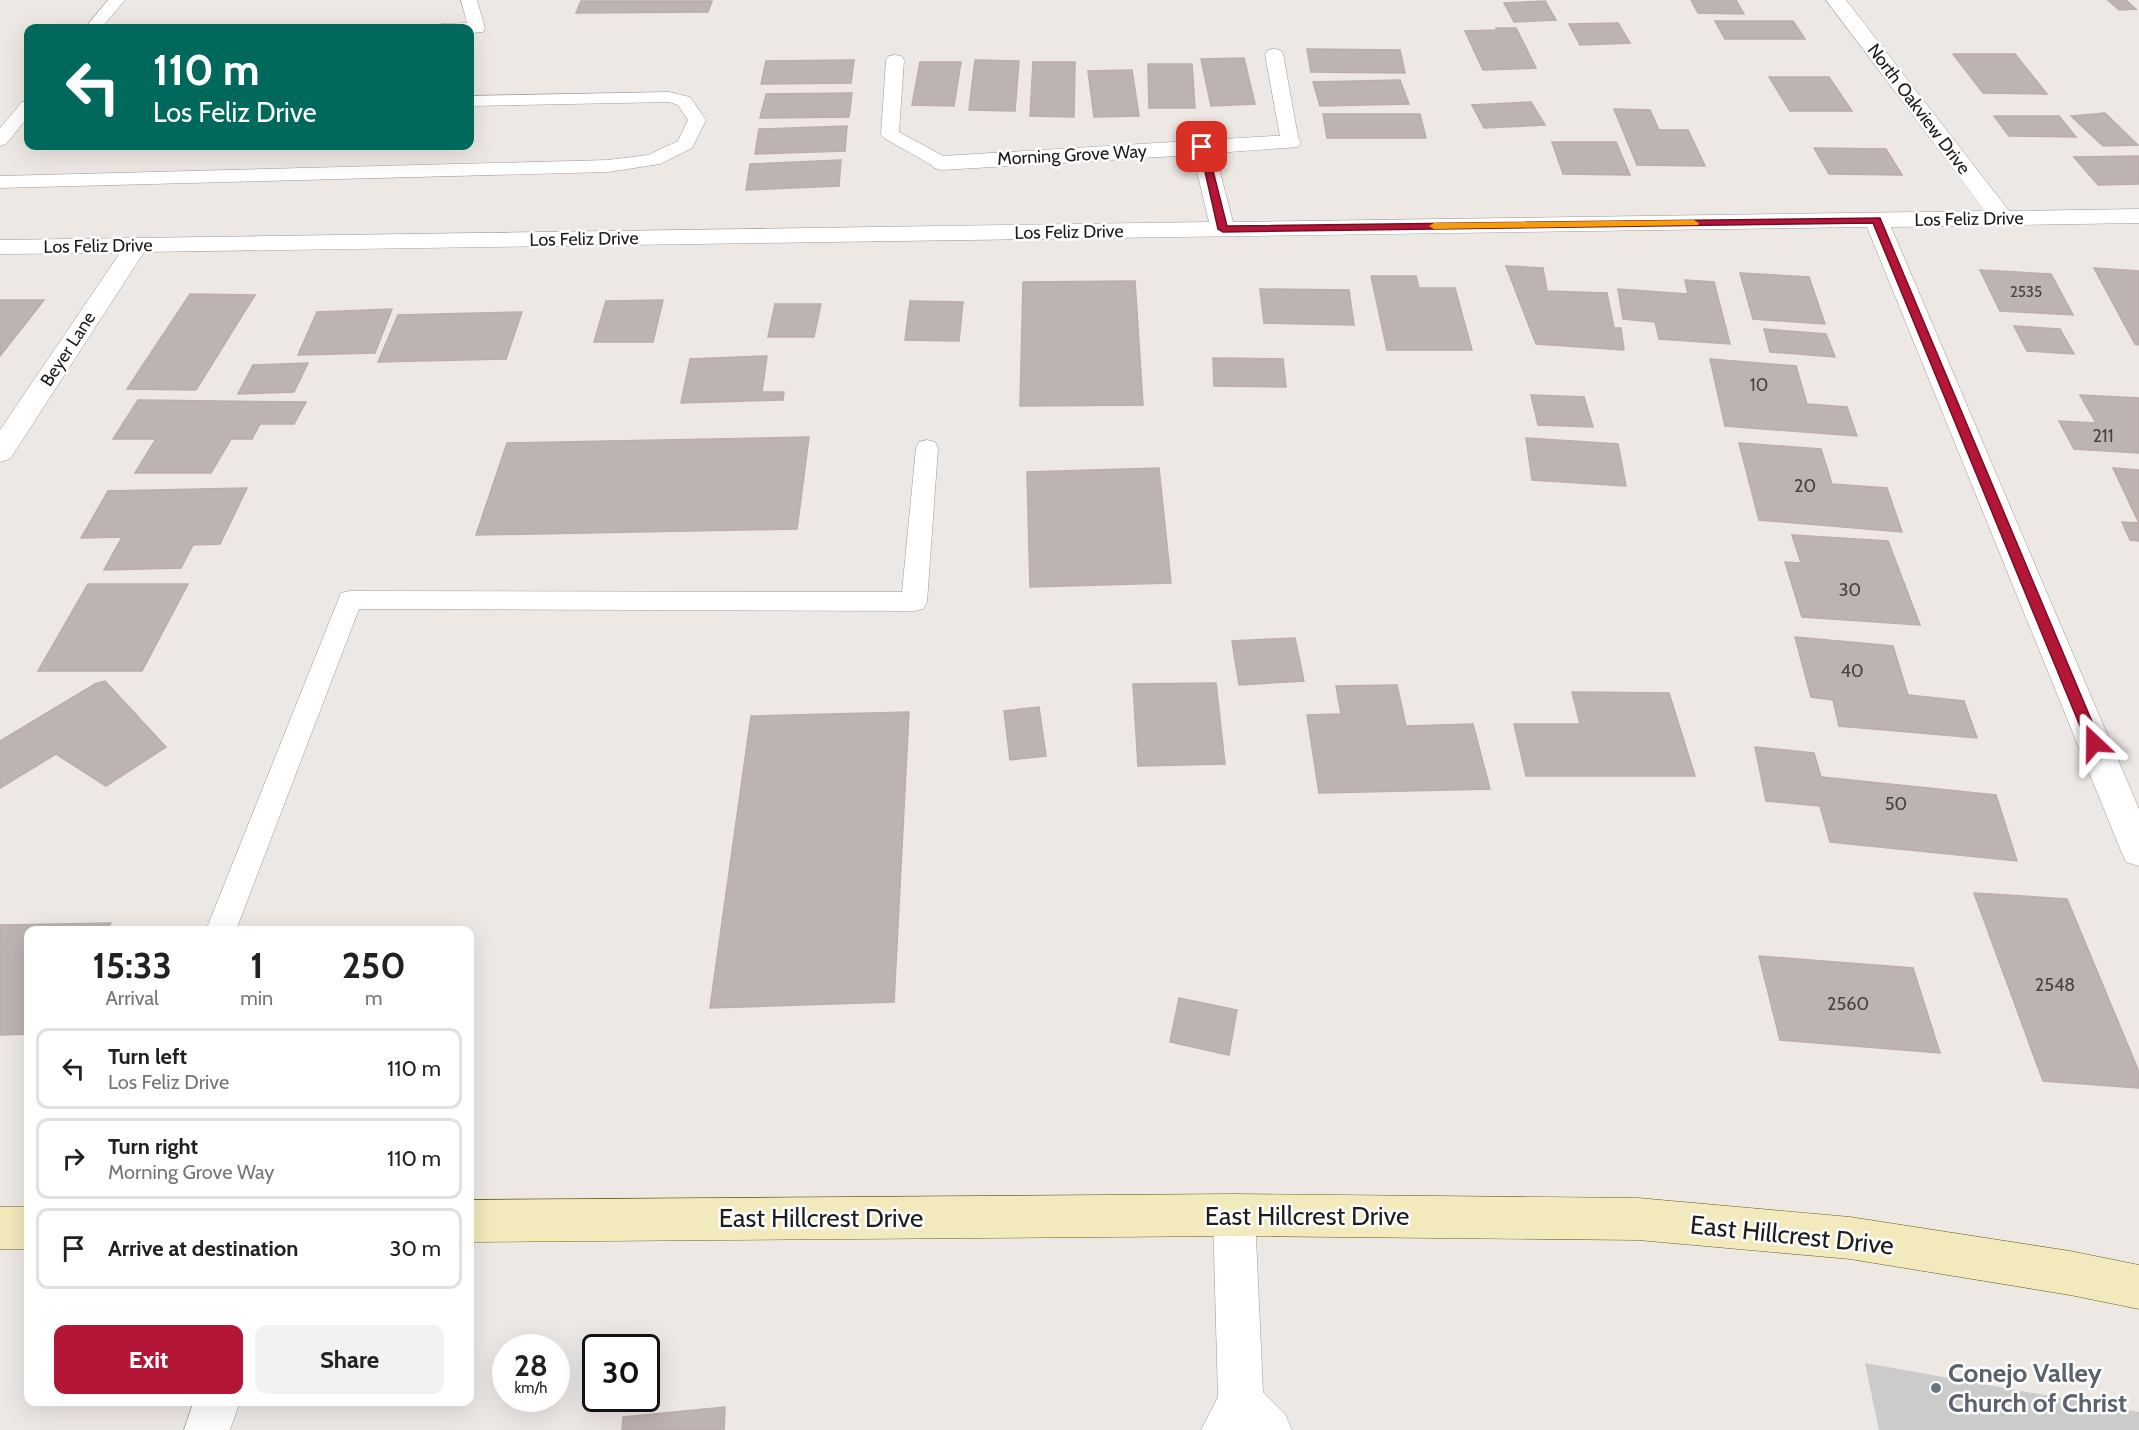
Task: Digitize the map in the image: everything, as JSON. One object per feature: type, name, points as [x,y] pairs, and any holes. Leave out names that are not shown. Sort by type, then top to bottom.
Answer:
[{"type":"main road","name":"East Hillcrest Drive","points":[[474,1221],[1234,1215],[1638,1219],[1850,1238],[2070,1273],[2139,1287]]},
{"type":"main road","points":[[0,1228],[24,1228]]},
{"type":"street","name":"North Oakview Drive","points":[[1836,0],[2002,218]]},
{"type":"street","name":"Morning Grove Way","points":[[942,163],[1290,142]]},
{"type":"street","points":[[1202,147],[1223,229]]},
{"type":"street","name":"Los Feliz Drive","points":[[0,247],[2139,216]]},
{"type":"street","points":[[1876,220],[2139,851]]},
{"type":"street","name":"Beyer Lane","points":[[0,452],[136,245]]},
{"type":"street","points":[[1234,1215],[1245,1421]]},
{"type":"street","points":[[207,1430],[215,1406]]},
{"type":"lane","points":[[96,24],[117,0]]},
{"type":"lane","points":[[469,0],[477,28],[474,28]]},
{"type":"lane","points":[[1274,54],[1290,142]]},
{"type":"lane","points":[[895,60],[890,134],[942,163]]},
{"type":"lane","points":[[0,182],[608,166],[653,160],[685,144],[697,120],[684,101],[669,97],[474,100]]},
{"type":"lane","points":[[0,140],[24,113]]},
{"type":"lane","points":[[223,926],[350,600],[914,602],[927,448]]},
{"type":"shaded area","name":"Conejo Valley Church of Christ","points":[[1865,1363],[2139,1412],[2139,1430],[1879,1430]]},
{"type":"building","points":[[1691,0],[1736,0],[1744,14],[1698,13]]},
{"type":"building","points":[[2108,0],[2126,0],[2136,9],[2119,10]]},
{"type":"building","points":[[581,1],[712,1],[708,12],[576,13]]},
{"type":"building","points":[[1545,1],[1556,20],[1514,22],[1504,3]]},
{"type":"building","points":[[1715,21],[1793,21],[1805,39],[1725,39]]},
{"type":"building","points":[[1618,23],[1630,43],[1580,45],[1569,24]]},
{"type":"building","points":[[1496,28],[1516,28],[1536,68],[1483,70],[1465,31],[1497,30]]},
{"type":"building","points":[[1307,49],[1400,50],[1405,73],[1311,72]]},
{"type":"building","points":[[1953,54],[2015,54],[2047,94],[1983,93]]},
{"type":"building","points":[[1244,58],[1255,104],[1211,106],[1201,59]]},
{"type":"building","points":[[854,60],[851,83],[761,84],[766,61]]},
{"type":"building","points":[[975,60],[1019,61],[1015,111],[969,110]]},
{"type":"building","points":[[920,62],[961,62],[954,106],[912,105]]},
{"type":"building","points":[[1033,62],[1075,62],[1074,117],[1030,116]]},
{"type":"building","points":[[1148,64],[1192,64],[1195,108],[1149,108]]},
{"type":"building","points":[[1132,70],[1139,116],[1094,117],[1088,71]]},
{"type":"building","points":[[1769,77],[1829,77],[1852,111],[1790,111]]},
{"type":"building","points":[[1400,80],[1409,104],[1320,106],[1313,82]]},
{"type":"building","points":[[852,93],[849,117],[760,118],[766,94]]},
{"type":"building","points":[[1531,102],[1545,125],[1484,128],[1472,105]]},
{"type":"building","points":[[1614,109],[1650,110],[1659,130],[1688,130],[1705,166],[1637,165]]},
{"type":"building","points":[[2105,113],[2138,145],[2103,146],[2071,116]]},
{"type":"building","points":[[1323,114],[1420,114],[1426,138],[1327,138]]},
{"type":"building","points":[[1994,116],[2059,116],[2076,137],[2009,136]]},
{"type":"building","points":[[847,126],[845,151],[755,154],[759,129]]},
{"type":"building","points":[[1552,142],[1616,142],[1630,175],[1563,174]]},
{"type":"building","points":[[1814,148],[1886,149],[1902,175],[1829,174]]},
{"type":"building","points":[[2139,156],[2139,184],[2098,185],[2074,157]]},
{"type":"building","points":[[841,160],[839,186],[746,190],[750,164]]},
{"type":"building","points":[[1506,266],[1543,268],[1547,291],[1607,293],[1614,328],[1621,328],[1624,350],[1536,344]]},
{"type":"building","points":[[2094,268],[2139,271],[2139,345],[2135,344]]},
{"type":"building","points":[[1980,270],[2051,274],[2073,315],[2000,311]]},
{"type":"building","points":[[1740,273],[1809,277],[1825,324],[1753,319]]},
{"type":"building","points":[[1371,276],[1416,276],[1419,288],[1455,288],[1472,350],[1387,350]]},
{"type":"building","points":[[1685,280],[1714,282],[1730,344],[1659,339],[1655,322],[1623,319],[1618,289],[1688,294]]},
{"type":"building","points":[[1135,281],[1143,405],[1020,406],[1023,282]]},
{"type":"building","points":[[1260,289],[1349,290],[1354,325],[1264,323]]},
{"type":"building","points":[[190,294],[255,295],[196,390],[127,389]]},
{"type":"building","points":[[0,300],[44,300],[0,356]]},
{"type":"building","points":[[663,300],[653,342],[594,342],[606,301]]},
{"type":"building","points":[[910,301],[963,302],[959,341],[905,340]]},
{"type":"building","points":[[775,304],[821,304],[814,337],[768,337]]},
{"type":"building","points":[[392,309],[375,353],[298,355],[317,312]]},
{"type":"building","points":[[522,312],[506,359],[378,362],[398,315]]},
{"type":"building","points":[[2014,326],[2060,329],[2074,354],[2027,351]]},
{"type":"building","points":[[1764,329],[1826,334],[1835,357],[1770,352]]},
{"type":"building","points":[[767,356],[762,392],[784,392],[783,400],[681,403],[690,359]]},
{"type":"building","points":[[1213,358],[1283,359],[1286,387],[1214,386]]},
{"type":"building","points":[[1710,359],[1796,366],[1807,404],[1847,407],[1857,436],[1725,426]]},
{"type":"building","points":[[308,363],[294,392],[238,394],[253,365]]},
{"type":"building","points":[[1531,395],[1584,397],[1593,427],[1538,425]]},
{"type":"building","points":[[2080,395],[2139,398],[2139,453],[2074,449],[2059,421],[2096,423]]},
{"type":"building","points":[[138,400],[306,402],[294,424],[260,424],[252,439],[231,439],[211,473],[135,473],[156,439],[113,439]]},
{"type":"building","points":[[809,437],[797,529],[476,535],[507,443]]},
{"type":"building","points":[[1526,438],[1618,444],[1626,486],[1532,480]]},
{"type":"building","points":[[1739,443],[1821,449],[1832,484],[1887,488],[1902,532],[1759,520]]},
{"type":"building","points":[[1159,468],[1171,583],[1030,587],[1027,472]]},
{"type":"building","points":[[2113,468],[2139,470],[2139,523]]},
{"type":"building","points":[[247,488],[220,544],[193,545],[181,568],[104,570],[122,537],[81,538],[108,491]]},
{"type":"building","points":[[2122,522],[2139,523],[2139,541],[2130,540]]},
{"type":"building","points":[[1792,535],[1888,541],[1920,625],[1802,617],[1785,562],[1801,563]]},
{"type":"building","points":[[88,584],[188,584],[142,671],[38,671]]},
{"type":"building","points":[[1795,637],[1893,646],[1908,695],[1964,701],[1977,738],[1839,726],[1833,700],[1811,697]]},
{"type":"building","points":[[1295,638],[1304,681],[1239,685],[1232,641]]},
{"type":"building","points":[[105,681],[166,747],[106,786],[56,754],[0,788],[0,741],[95,684]]},
{"type":"building","points":[[1216,683],[1225,764],[1138,766],[1133,684]]},
{"type":"building","points":[[1397,685],[1406,726],[1473,724],[1490,789],[1319,793],[1307,715],[1341,714],[1336,686]]},
{"type":"building","points":[[1572,692],[1669,693],[1695,776],[1526,776],[1514,724],[1580,724]]},
{"type":"building","points":[[1039,707],[1046,756],[1010,760],[1004,711]]},
{"type":"building","points":[[909,712],[894,1002],[710,1008],[751,716]]},
{"type":"building","points":[[1755,747],[1814,753],[1821,777],[1996,795],[2017,861],[1830,842],[1820,806],[1766,801]]},
{"type":"building","points":[[1974,893],[2067,899],[2139,1072],[2139,1088],[2043,1081]]},
{"type":"building","points":[[111,923],[109,926],[24,926],[24,1034],[0,1035],[0,925]]},
{"type":"building","points":[[1759,956],[1913,968],[1940,1053],[1780,1040]]},
{"type":"building","points":[[1179,998],[1237,1010],[1229,1055],[1170,1042]]},
{"type":"building","points":[[725,1407],[724,1430],[622,1430],[623,1417]]},
{"type":"slow traffic","points":[[1434,226],[1694,223]]},
{"type":"place","name":"Conejo Valley Church of Christ","points":[[1936,1388]]},
{"type":"route","points":[[1202,147],[1223,229],[1876,220],[2094,743]]}]
